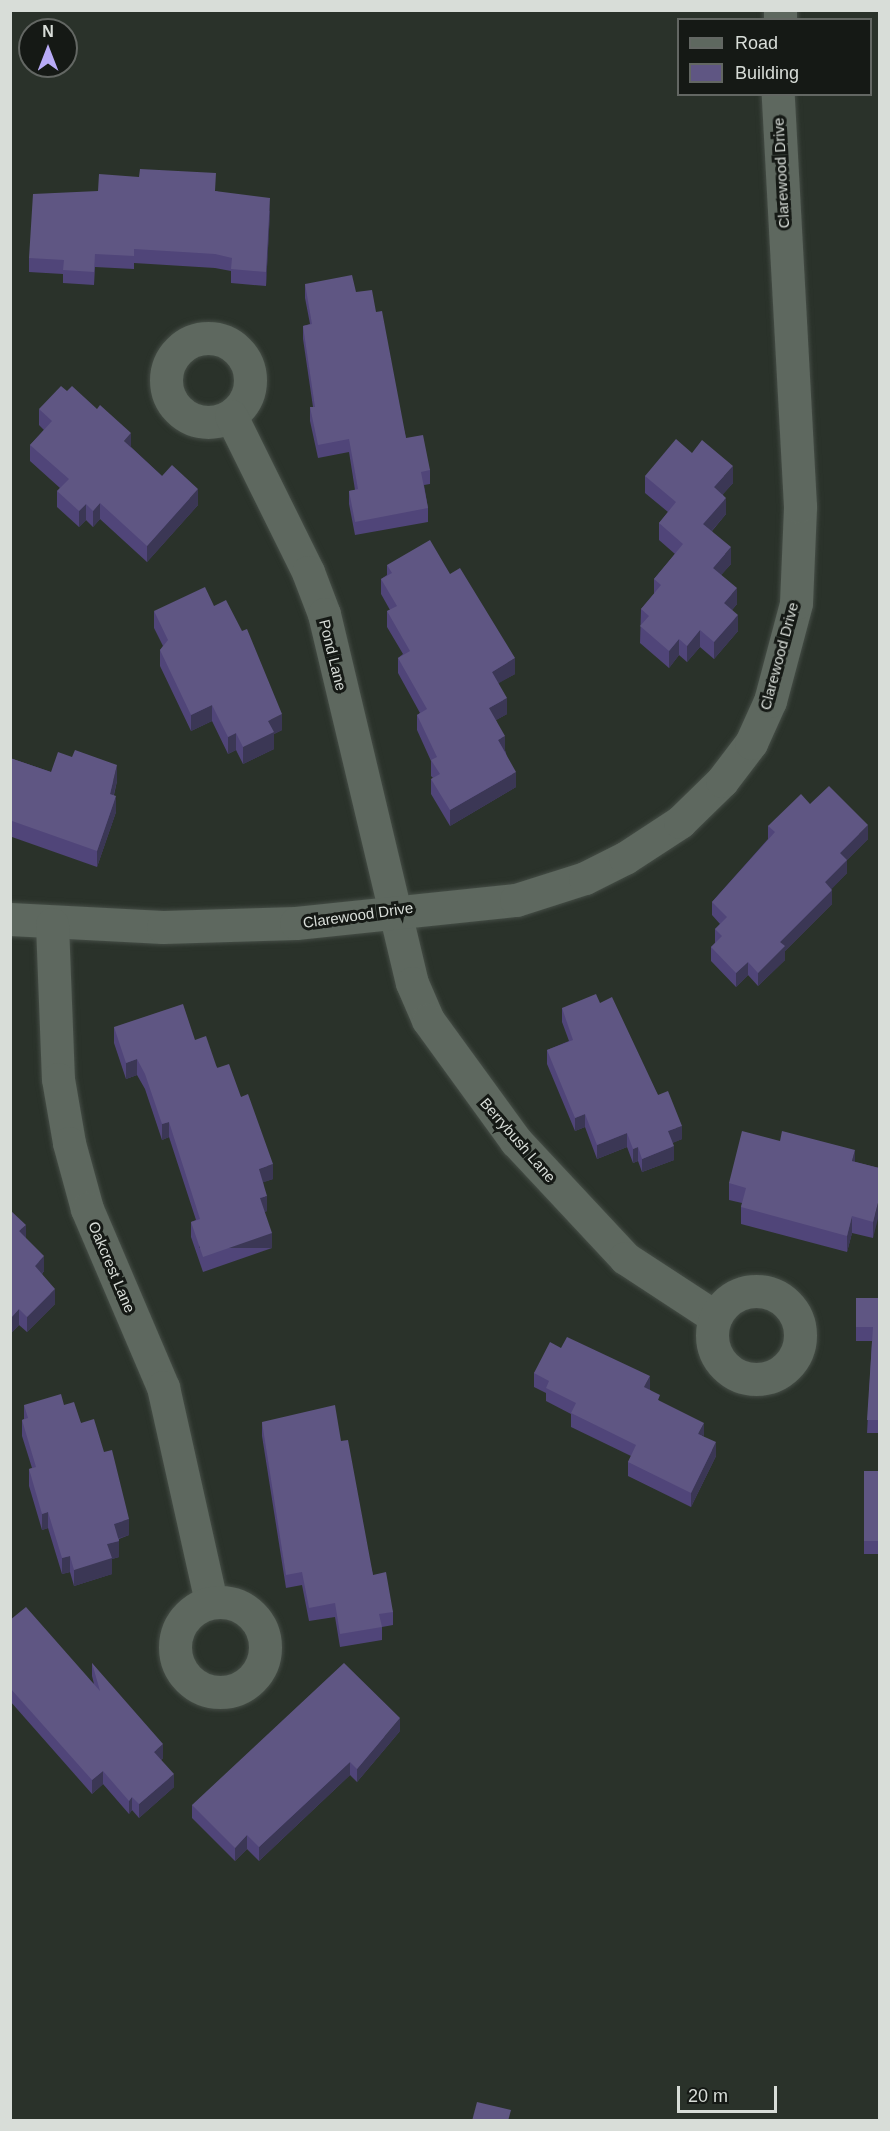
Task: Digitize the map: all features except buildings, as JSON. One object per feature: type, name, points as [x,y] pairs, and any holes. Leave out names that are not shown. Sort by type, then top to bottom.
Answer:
[{"type":"street","name":"Clarewood Drive","points":[[10,920],[52,924],[296,923],[394,909],[516,900],[585,878],[680,822],[751,743],[770,701],[796,603],[800,506],[778,96]]},
{"type":"street","name":"Pond Lane","points":[[231,416],[308,572],[324,614],[394,909]]},
{"type":"street","name":"Berrybush Lane","points":[[394,909],[428,1020],[501,1123],[625,1258],[715,1317]]},
{"type":"street","name":"Oakcrest Lane","points":[[52,924],[58,1078],[69,1143],[87,1209],[163,1388],[211,1602]]}]
